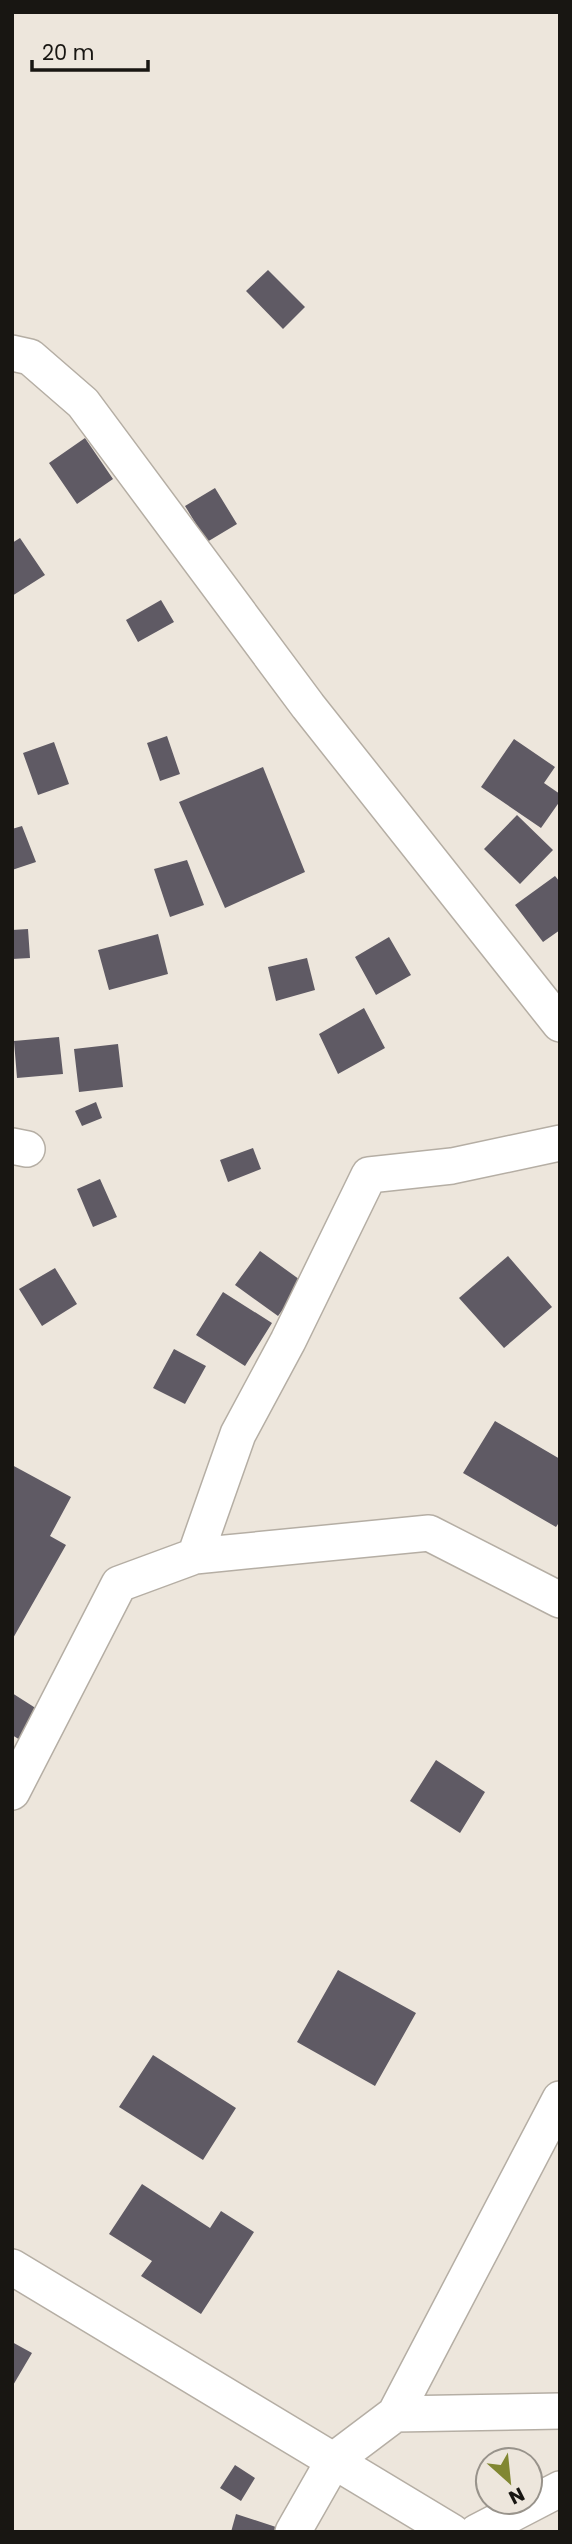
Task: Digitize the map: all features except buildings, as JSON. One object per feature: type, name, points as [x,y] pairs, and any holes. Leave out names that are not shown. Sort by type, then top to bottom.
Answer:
[{"type":"street","points":[[12,353],[30,357],[83,403],[308,706],[560,1024]]},
{"type":"street","points":[[195,1556],[238,1434],[288,1341],[369,1175],[452,1166],[560,1143]]},
{"type":"street","points":[[12,1792],[120,1584],[195,1556],[429,1534],[560,1600]]},
{"type":"street","points":[[293,2532],[334,2460],[395,2414],[560,2099]]},
{"type":"street","points":[[12,2267],[452,2532]]},
{"type":"street","points":[[395,2414],[560,2411]]},
{"type":"street","points":[[477,2532],[560,2489]]}]
